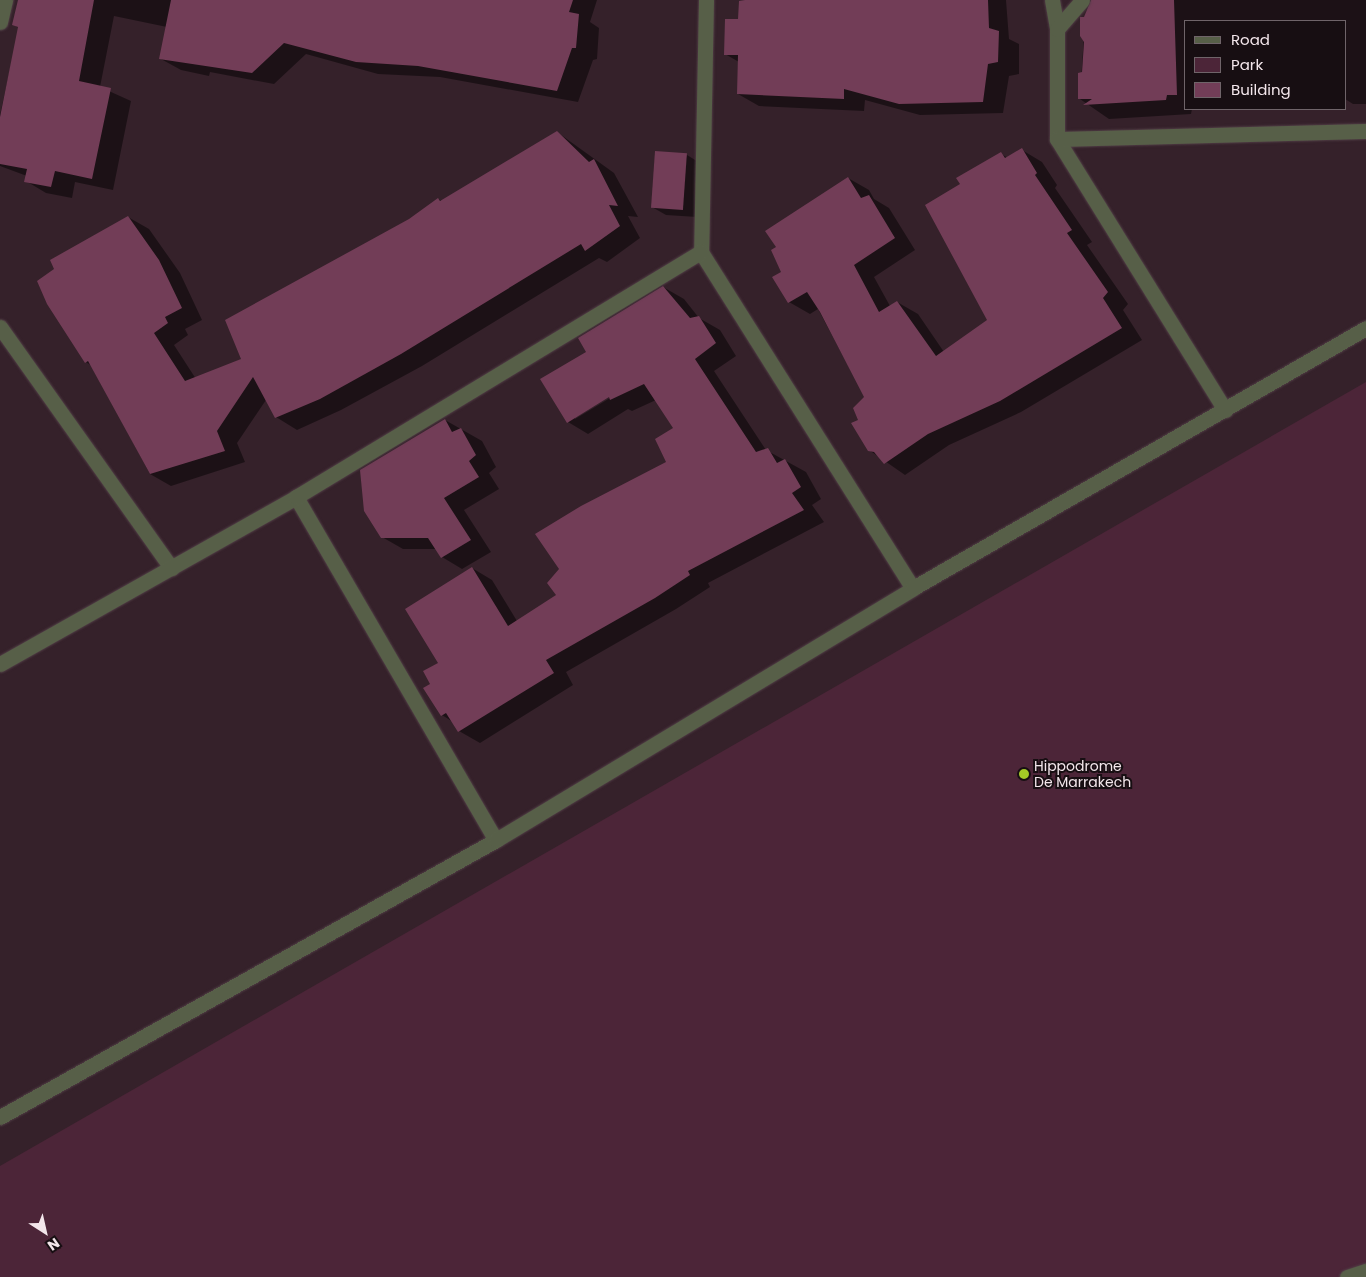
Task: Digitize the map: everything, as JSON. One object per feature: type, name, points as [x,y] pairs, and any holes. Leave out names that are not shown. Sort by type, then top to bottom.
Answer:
[{"type":"street","points":[[0,22],[5,0]]},
{"type":"street","points":[[706,0],[700,252],[913,588]]},
{"type":"street","points":[[1052,0],[1057,30],[1057,139],[1225,410]]},
{"type":"street","points":[[1057,30],[1082,0]]},
{"type":"street","points":[[1057,139],[1366,131]]},
{"type":"street","points":[[0,664],[296,498],[700,252]]},
{"type":"street","points":[[0,327],[171,568]]},
{"type":"street","points":[[0,1117],[496,840],[913,588],[1366,328]]},
{"type":"street","points":[[296,498],[496,840]]},
{"type":"street","points":[[1347,1277],[1366,1271]]},
{"type":"green space","name":"Hippodrome De Marrakech","points":[[1366,382],[1366,1277],[0,1277],[0,1166]]},
{"type":"building","points":[[18,0],[94,0],[79,81],[111,88],[92,179],[55,171],[51,187],[24,182],[27,169],[0,164],[0,117],[18,27],[12,25]]},
{"type":"building","points":[[171,0],[573,0],[569,12],[579,14],[576,48],[572,48],[557,91],[418,66],[356,62],[284,43],[252,73],[159,59]]},
{"type":"building","points":[[988,0],[989,28],[999,31],[998,62],[988,64],[983,102],[899,104],[844,89],[844,99],[737,94],[738,55],[724,55],[725,19],[738,19],[739,1]]},
{"type":"building","points":[[1091,0],[1174,0],[1177,95],[1167,95],[1166,100],[1083,105],[1092,99],[1078,99],[1078,73],[1082,72],[1084,42],[1080,36],[1080,17],[1084,17]]},
{"type":"building","points":[[557,131],[589,162],[594,159],[618,206],[609,205],[620,226],[585,251],[581,244],[401,354],[320,399],[275,418],[253,377],[217,431],[225,451],[150,474],[88,361],[85,363],[47,304],[37,281],[54,269],[50,260],[128,216],[159,260],[182,308],[165,317],[168,323],[154,333],[185,381],[241,359],[225,320],[409,219],[438,198],[440,201]]},
{"type":"building","points":[[1022,148],[1037,173],[1035,175],[1072,230],[1067,233],[1108,292],[1103,298],[1122,328],[1000,401],[928,434],[884,464],[874,452],[868,451],[851,423],[858,420],[853,408],[864,397],[820,312],[807,292],[788,303],[772,277],[781,272],[771,250],[776,247],[765,231],[848,177],[861,198],[869,195],[895,238],[854,265],[879,312],[897,301],[936,356],[987,320],[925,205],[960,184],[956,178],[1001,152],[1005,158]]},
{"type":"building","points":[[655,151],[687,153],[683,210],[651,208]]},
{"type":"building","points":[[663,286],[690,318],[699,316],[716,343],[695,359],[756,452],[768,448],[777,463],[785,459],[801,487],[792,493],[804,510],[688,571],[690,575],[655,598],[546,660],[554,673],[458,732],[446,713],[441,716],[423,688],[430,684],[423,671],[438,663],[405,609],[472,567],[508,626],[556,595],[547,583],[559,569],[535,534],[581,506],[666,462],[655,439],[673,428],[644,384],[610,400],[609,397],[567,423],[540,379],[586,352],[578,338]]},
{"type":"building","points":[[445,419],[452,432],[461,428],[476,455],[469,461],[479,477],[444,498],[471,540],[441,558],[428,538],[381,538],[364,511],[360,470]]},
{"type":"place","name":"Hippodrome De Marrakech","points":[[1024,774]]}]
